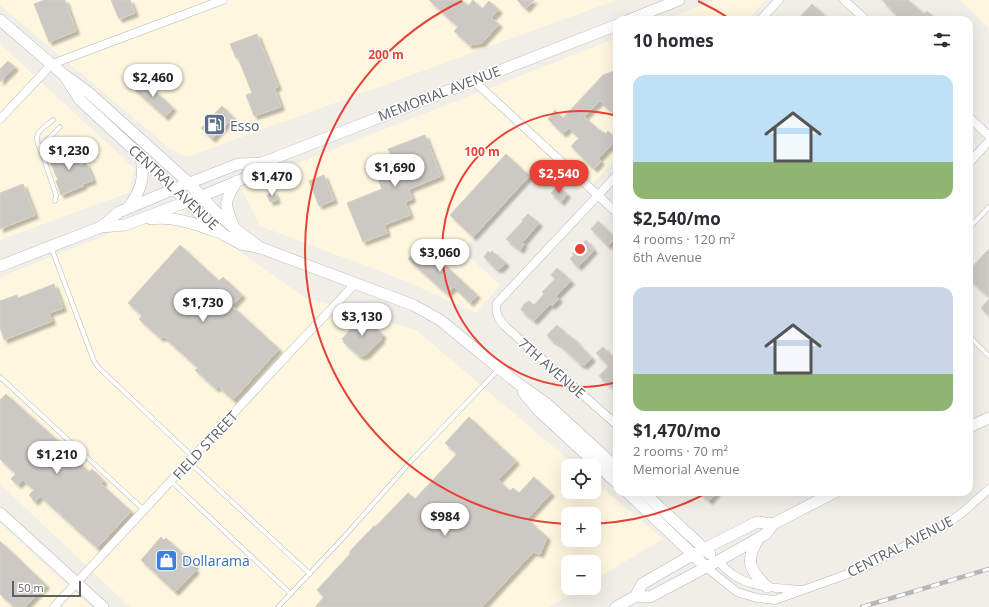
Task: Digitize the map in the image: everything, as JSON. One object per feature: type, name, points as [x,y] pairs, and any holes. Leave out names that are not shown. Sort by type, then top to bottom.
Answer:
[{"type":"main road","points":[[639,16],[679,0]]},
{"type":"main road","name":"CENTRAL AVENUE","points":[[0,20],[52,64],[64,76],[80,100],[187,202],[224,235],[241,244],[261,248],[356,283],[427,312],[440,320],[516,382],[548,404],[613,464]]},
{"type":"main road","name":"MEMORIAL AVENUE","points":[[101,227],[119,212],[189,183],[238,164],[262,163],[613,27]]},
{"type":"main road","name":"CENTRAL AVENUE","points":[[64,76],[88,92],[189,183],[234,228],[261,248]]},
{"type":"main road","points":[[128,208],[137,195],[142,184],[144,170],[141,157]]},
{"type":"main road","name":"MEMORIAL AVENUE","points":[[0,266],[101,227],[125,225],[187,202],[248,177],[262,163]]},
{"type":"main road","points":[[234,228],[227,210],[227,197],[237,181]]},
{"type":"main road","points":[[136,221],[160,218],[175,219],[187,221],[224,235]]},
{"type":"main road","name":"CENTRAL AVENUE","points":[[516,382],[539,411],[613,479]]},
{"type":"main road","points":[[973,425],[989,418]]},
{"type":"main road","name":"CENTRAL AVENUE","points":[[631,496],[706,567]]},
{"type":"main road","name":"CENTRAL AVENUE","points":[[647,496],[718,562]]},
{"type":"main road","points":[[616,607],[636,596],[650,597],[718,562],[766,534],[773,524],[827,496]]},
{"type":"main road","points":[[0,513],[103,607]]},
{"type":"main road","points":[[636,596],[642,584],[692,555],[757,522],[773,524]]},
{"type":"main road","points":[[758,538],[752,549],[750,565],[755,575],[767,587]]},
{"type":"street","points":[[0,119],[52,64],[223,0]]},
{"type":"street","points":[[764,16],[779,0]]},
{"type":"street","points":[[844,0],[862,16]]},
{"type":"street","points":[[473,80],[613,209]]},
{"type":"street","points":[[973,121],[989,136]]},
{"type":"street","points":[[973,159],[989,141]]},
{"type":"street","points":[[598,195],[613,179]]},
{"type":"street","name":"7TH AVENUE","points":[[598,195],[496,303],[495,311],[498,319],[508,329],[613,421]]},
{"type":"street","name":"FIELD STREET","points":[[54,607],[78,583],[288,354],[356,283]]},
{"type":"street","name":"CENTRAL AVENUE","points":[[706,567],[737,592],[757,598],[775,600],[859,570],[947,524],[989,489]]},
{"type":"street","name":"CENTRAL AVENUE","points":[[718,562],[733,574],[749,582],[767,587],[804,590]]},
{"type":"lane","points":[[53,120],[37,134],[36,142],[40,149],[56,195],[55,201]]},
{"type":"lane","points":[[40,149],[42,144],[60,127]]},
{"type":"lane","points":[[973,224],[989,206]]},
{"type":"lane","points":[[51,246],[94,361],[98,367],[310,574]]},
{"type":"lane","points":[[973,340],[989,356]]},
{"type":"lane","points":[[278,607],[344,537],[413,459],[499,368]]},
{"type":"lane","points":[[0,378],[144,510]]},
{"type":"lane","points":[[171,481],[290,594]]},
{"type":"shaded area","points":[[0,0],[617,0],[187,157],[170,149],[0,5]]},
{"type":"shaded area","points":[[715,0],[766,0],[751,16],[674,16]]},
{"type":"shaded area","points":[[960,0],[989,0],[989,28]]},
{"type":"shaded area","points":[[613,40],[613,162],[584,193],[546,161],[462,250],[500,285],[476,313],[403,280],[260,226],[240,186]]},
{"type":"shaded area","points":[[0,44],[135,169],[128,193],[0,240]]},
{"type":"shaded area","points":[[176,207],[304,297],[416,330],[568,459],[561,459],[561,499],[601,499],[601,487],[663,539],[601,576],[601,555],[561,555],[561,595],[569,595],[549,607],[130,607],[0,484],[0,277]]},
{"type":"shaded area","points":[[0,523],[91,607],[0,607]]},
{"type":"building","points":[[44,0],[65,0],[76,31],[49,42],[34,4]]},
{"type":"building","points":[[111,0],[130,0],[135,13],[119,19]]},
{"type":"building","points":[[429,0],[462,0],[468,6],[473,0],[482,9],[489,1],[499,10],[491,18],[499,24],[482,43],[469,45],[454,31],[458,27]]},
{"type":"building","points":[[517,0],[534,0],[526,9]]},
{"type":"building","points":[[882,0],[908,0],[924,14],[927,11],[933,16],[897,16]]},
{"type":"building","points":[[812,4],[824,15],[823,16],[801,16]]},
{"type":"building","points":[[257,34],[278,87],[274,88],[281,107],[254,116],[246,95],[252,93],[238,58],[236,58],[230,44]]},
{"type":"building","points":[[8,61],[15,67],[0,82],[0,69]]},
{"type":"building","points":[[613,71],[613,114],[600,101],[584,117],[603,133],[604,132],[606,134],[608,131],[613,135],[613,143],[598,159],[601,161],[594,169],[571,146],[579,138],[569,128],[563,134],[548,119],[555,110],[563,118],[603,75]]},
{"type":"building","points":[[142,79],[173,108],[165,117],[133,88]]},
{"type":"building","name":"Esso","points":[[222,106],[233,117],[212,139],[201,128]]},
{"type":"building","points":[[425,135],[441,176],[409,189],[412,199],[405,202],[410,215],[384,225],[387,233],[363,242],[347,203],[382,189],[375,172],[394,164],[388,149]]},
{"type":"building","points":[[64,147],[68,156],[72,154],[73,158],[75,158],[78,166],[86,163],[93,180],[61,195],[56,181],[58,180],[47,154]]},
{"type":"building","points":[[506,154],[529,176],[473,237],[450,215]]},
{"type":"building","points":[[324,175],[334,200],[319,206],[309,181]]},
{"type":"building","points":[[23,184],[35,215],[0,229],[0,193]]},
{"type":"building","points":[[558,186],[567,194],[561,202],[551,193]]},
{"type":"building","points":[[274,192],[277,200],[270,202],[267,195]]},
{"type":"building","points":[[528,214],[539,223],[522,243],[524,244],[520,250],[506,239]]},
{"type":"building","points":[[598,221],[613,236],[613,240],[608,246],[591,229]]},
{"type":"building","points":[[586,240],[594,250],[578,267],[570,259],[574,255],[572,254]]},
{"type":"building","points":[[422,244],[477,295],[470,303],[454,287],[447,294],[408,259]]},
{"type":"building","points":[[180,245],[219,281],[223,277],[242,295],[232,306],[279,349],[233,400],[218,386],[216,389],[195,370],[198,368],[164,337],[160,338],[139,319],[142,316],[128,303]]},
{"type":"building","points":[[989,249],[989,297],[973,283],[973,266]]},
{"type":"building","points":[[488,251],[490,253],[492,251],[506,263],[499,270],[497,268],[496,269],[484,257]]},
{"type":"building","points":[[557,268],[571,281],[556,296],[559,299],[552,306],[550,304],[534,321],[521,310],[524,304],[529,301],[534,305],[544,294],[542,292],[555,279],[551,275]]},
{"type":"building","points":[[54,284],[63,308],[49,313],[52,321],[4,340],[0,327],[0,301],[17,295],[18,298]]},
{"type":"building","points":[[989,299],[989,316],[981,308]]},
{"type":"building","points":[[362,316],[383,335],[380,338],[382,339],[365,356],[364,355],[362,357],[343,342],[344,341],[342,339]]},
{"type":"building","points":[[557,325],[568,336],[569,335],[577,342],[592,358],[584,366],[547,335]]},
{"type":"building","points":[[603,347],[613,357],[613,389],[599,376],[609,366],[596,353]]},
{"type":"building","points":[[6,394],[56,439],[55,440],[89,472],[92,469],[104,481],[101,484],[131,511],[97,548],[40,496],[35,502],[29,495],[34,490],[23,480],[18,485],[11,479],[16,474],[0,459],[0,400]]},
{"type":"building","points":[[469,417],[516,461],[498,480],[510,491],[513,488],[519,493],[534,477],[551,493],[527,519],[547,537],[540,554],[533,552],[482,607],[315,607],[324,597],[317,590],[350,554],[350,551],[408,493],[415,499],[457,454],[445,443]]},
{"type":"building","points":[[703,496],[713,496],[709,501]]},
{"type":"building","points":[[161,537],[164,540],[166,538],[195,565],[193,567],[196,570],[175,592],[141,560]]},
{"type":"building","points":[[0,541],[46,585],[25,607],[14,607],[0,594]]},
{"type":"railway","points":[[862,607],[989,569]]},
{"type":"place","name":"Esso","points":[[215,125]]},
{"type":"place","name":"Dollarama","points":[[166,560]]}]
